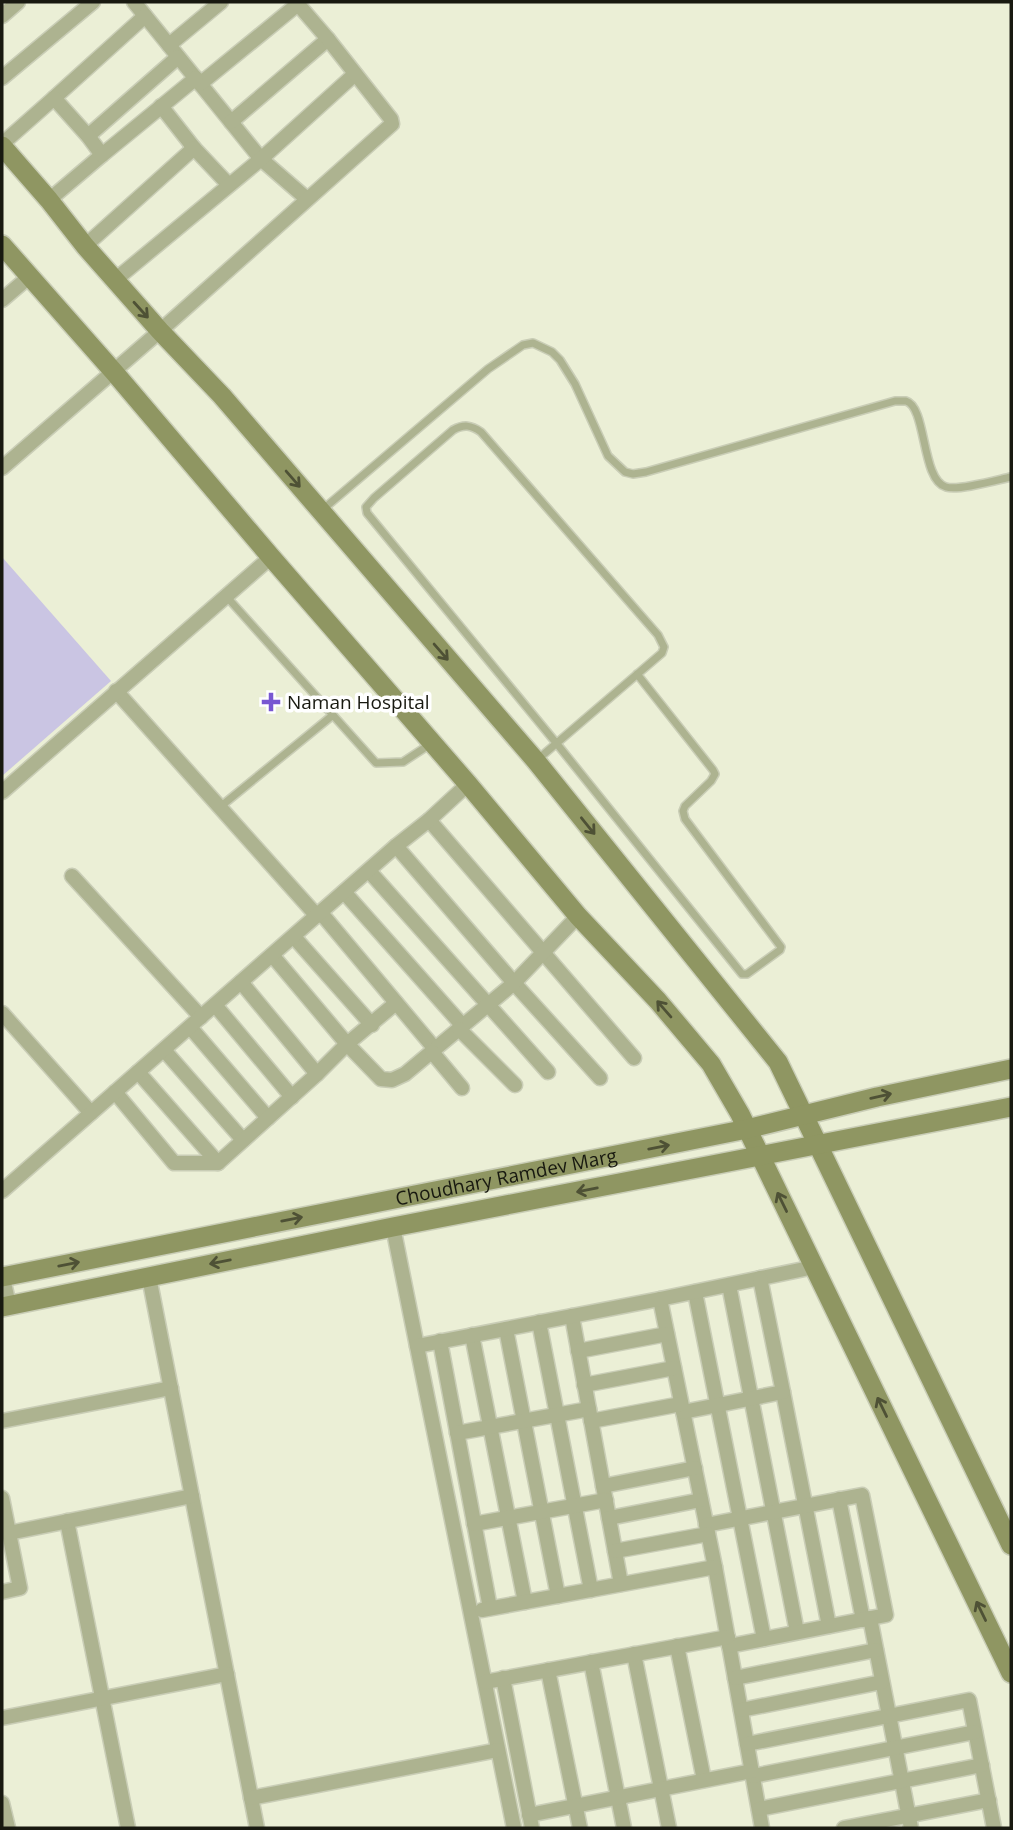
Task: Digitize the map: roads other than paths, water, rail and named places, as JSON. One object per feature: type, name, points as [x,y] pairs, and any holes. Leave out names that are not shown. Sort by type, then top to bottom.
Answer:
[{"type":"street","points":[[2,16],[18,2]]},
{"type":"street","points":[[2,78],[93,2]]},
{"type":"street","points":[[88,136],[221,2]]},
{"type":"street","points":[[2,468],[392,124],[391,119],[297,3],[198,81],[161,106],[49,200]]},
{"type":"street","points":[[307,199],[261,159],[140,7],[54,98],[2,145],[85,246],[222,396],[536,761],[778,1062],[1011,1545]]},
{"type":"street","points":[[231,122],[328,39]]},
{"type":"street","points":[[116,280],[261,159],[355,74]]},
{"type":"street","points":[[54,98],[102,155]]},
{"type":"street","points":[[161,106],[194,148],[228,184]]},
{"type":"street","points":[[85,246],[194,148]]},
{"type":"street","points":[[2,245],[468,784],[578,916],[711,1064],[747,1129],[1011,1673]]},
{"type":"street","points":[[2,300],[30,276]]},
{"type":"street","points":[[2,792],[271,556]]},
{"type":"street","points":[[116,691],[396,1003],[462,1088]]},
{"type":"street","points":[[2,1191],[468,784]]},
{"type":"street","points":[[429,820],[634,1058]]},
{"type":"street","points":[[396,846],[600,1078]]},
{"type":"street","points":[[369,871],[548,1072]]},
{"type":"street","points":[[72,876],[195,1022],[268,1118]]},
{"type":"street","points":[[344,892],[461,1028],[515,1085]]},
{"type":"street","points":[[272,956],[347,1044],[381,1079],[392,1080],[405,1074],[434,1051],[514,983],[578,916]]},
{"type":"street","points":[[293,937],[372,1025]]},
{"type":"street","points":[[241,982],[317,1074]]},
{"type":"street","points":[[116,1092],[174,1163],[218,1163],[347,1044],[396,1003]]},
{"type":"street","points":[[215,1005],[292,1097]]},
{"type":"street","points":[[2,1013],[92,1113]]},
{"type":"street","points":[[164,1050],[243,1140]]},
{"type":"street","name":"Choudhary Ramdev Marg","points":[[2,1276],[747,1129],[877,1097],[1011,1069]]},
{"type":"street","points":[[138,1072],[218,1163]]},
{"type":"street","points":[[2,1276],[6,1306],[393,1227],[1011,1107]]},
{"type":"street","points":[[393,1227],[514,1828]]},
{"type":"street","points":[[417,1346],[814,1267]]},
{"type":"street","points":[[149,1277],[257,1828]]},
{"type":"street","points":[[760,1278],[829,1626]]},
{"type":"street","points":[[729,1285],[797,1632]]},
{"type":"street","points":[[695,1292],[764,1639]]},
{"type":"street","points":[[660,1299],[729,1641],[759,1809],[757,1827]]},
{"type":"street","points":[[572,1316],[621,1584]]},
{"type":"street","points":[[539,1322],[591,1590]]},
{"type":"street","points":[[506,1329],[558,1596]]},
{"type":"street","points":[[578,1351],[667,1334]]},
{"type":"street","points":[[472,1335],[525,1602]]},
{"type":"street","points":[[440,1341],[490,1608]]},
{"type":"street","points":[[584,1385],[674,1368]]},
{"type":"street","points":[[2,1421],[171,1388]]},
{"type":"street","points":[[457,1433],[557,1415],[717,1405],[783,1392]]},
{"type":"street","points":[[474,1524],[574,1506],[604,1493],[695,1468]]},
{"type":"street","points":[[485,1682],[677,1646],[764,1639],[886,1615],[862,1494],[740,1519],[707,1530],[615,1551]]},
{"type":"street","points":[[9,1533],[192,1496]]},
{"type":"street","points":[[2,1498],[20,1588],[2,1592]]},
{"type":"street","points":[[839,1499],[866,1619],[876,1650],[910,1822]]},
{"type":"street","points":[[609,1518],[701,1500]]},
{"type":"street","points":[[67,1521],[128,1828]]},
{"type":"street","points":[[470,1612],[715,1567]]},
{"type":"street","points":[[677,1646],[704,1780]]},
{"type":"street","points":[[735,1678],[876,1650]]},
{"type":"street","points":[[634,1654],[669,1828]]},
{"type":"street","points":[[591,1662],[624,1828]]},
{"type":"street","points":[[548,1670],[580,1828]]},
{"type":"street","points":[[2,1718],[227,1674]]},
{"type":"street","points":[[503,1678],[530,1821],[575,1806],[617,1797],[975,1732]]},
{"type":"street","points":[[741,1710],[882,1682]]},
{"type":"street","points":[[747,1744],[969,1700],[995,1828]]},
{"type":"street","points":[[251,1798],[498,1750]]},
{"type":"street","points":[[759,1809],[982,1765]]},
{"type":"street","points":[[844,1828],[910,1822],[989,1800]]},
{"type":"street","points":[[2,1803],[8,1828]]},
{"type":"lane","points":[[321,511],[488,369],[523,345],[533,344],[552,352],[567,369],[608,456],[625,472],[646,472],[883,405],[906,401],[913,405],[932,471],[944,487],[955,488],[1011,477]]},
{"type":"lane","points":[[536,761],[557,744],[663,651],[662,642],[659,635],[481,432],[467,425],[453,429],[374,498],[366,507],[366,513],[557,744],[742,974],[747,974],[780,950],[780,944],[684,815],[685,806],[714,778],[713,770],[637,674]]},
{"type":"lane","points":[[225,596],[376,763],[403,762],[432,743]]},
{"type":"lane","points":[[220,807],[333,715]]},
{"type":"place","name":"Naman Hospital","points":[[271,702]]}]
